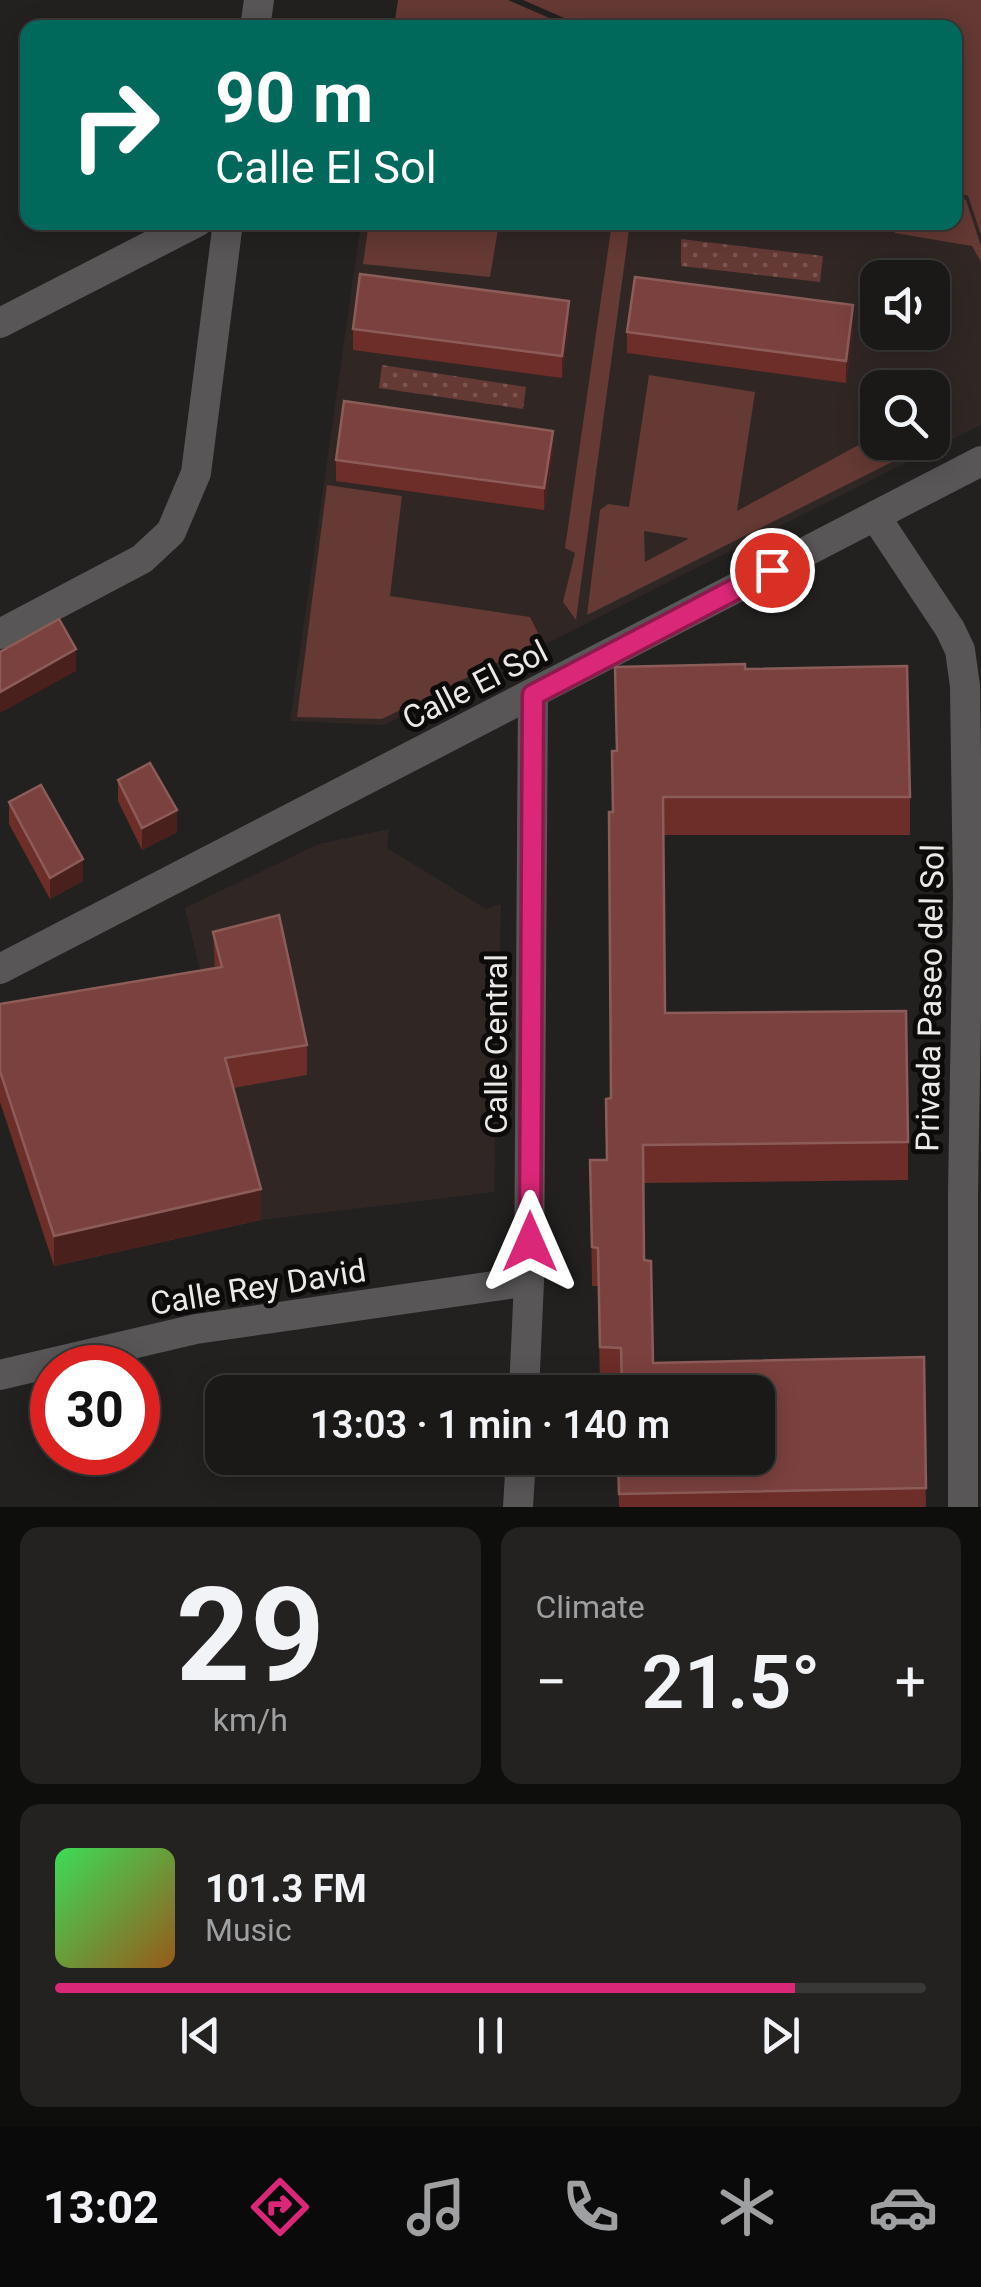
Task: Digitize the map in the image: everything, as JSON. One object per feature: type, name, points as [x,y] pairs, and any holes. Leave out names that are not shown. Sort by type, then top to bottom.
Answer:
[{"type":"street","points":[[0,323],[181,230]]},
{"type":"street","points":[[0,634],[142,559],[171,532],[196,473],[227,230]]},
{"type":"street","name":"Calle El Sol","points":[[0,969],[981,460]]},
{"type":"street","name":"Privada Paseo del Sol","points":[[875,516],[950,629],[960,650],[966,686],[972,1193],[962,1507]]},
{"type":"street","name":"Calle Central","points":[[525,1375],[529,1281],[533,695]]},
{"type":"street","name":"Calle Rey David","points":[[0,1375],[196,1329],[529,1281]]},
{"type":"street","points":[[518,1507],[519,1475]]},
{"type":"shaded area","points":[[398,0],[508,0],[554,20],[395,20]]},
{"type":"shaded area","points":[[523,0],[981,0],[981,235],[968,196],[962,193],[962,20],[569,20]]},
{"type":"shaded area","points":[[962,193],[968,196],[981,235],[981,425],[950,441],[950,370],[860,370],[860,460],[911,460],[384,725],[290,721],[360,230],[962,230]]},
{"type":"shaded area","points":[[962,198],[966,200],[981,246],[981,262],[972,246],[895,230],[962,230]]},
{"type":"shaded area","points":[[368,230],[498,230],[490,277],[363,264]]},
{"type":"shaded area","points":[[611,230],[629,230],[576,620],[563,602],[575,553],[565,548]]},
{"type":"shaded area","points":[[681,239],[823,256],[820,282],[681,266]]},
{"type":"shaded area","points":[[382,365],[526,387],[523,409],[379,388]]},
{"type":"shaded area","points":[[649,375],[755,392],[737,511],[860,444],[860,460],[896,460],[587,615],[600,510],[608,504],[629,507]],"holes":[[[644,531],[688,539],[645,562]]]},
{"type":"shaded area","points":[[327,485],[402,496],[390,596],[530,617],[542,641],[382,719],[297,717]]},
{"type":"shaded area","points":[[389,829],[387,848],[486,909],[501,904],[494,1192],[261,1220],[185,908],[319,844]]},
{"type":"building","points":[[360,274],[569,301],[562,356],[353,329]]},
{"type":"building","points":[[635,277],[853,305],[846,361],[627,332]]},
{"type":"building","points":[[344,401],[553,431],[544,488],[336,460]]},
{"type":"building","points":[[59,619],[76,649],[0,692],[0,652]]},
{"type":"building","points":[[907,666],[910,797],[663,797],[665,1013],[906,1011],[908,1142],[643,1145],[644,1260],[651,1261],[653,1363],[924,1357],[926,1488],[619,1494],[618,1475],[775,1475],[775,1375],[622,1375],[621,1348],[600,1347],[598,1248],[592,1247],[590,1160],[607,1160],[606,1099],[611,1098],[609,812],[613,812],[612,751],[617,751],[615,667]]},
{"type":"building","points":[[150,763],[177,810],[142,828],[118,780]]},
{"type":"building","points":[[41,785],[83,859],[50,878],[9,802]]},
{"type":"building","points":[[279,915],[307,1045],[225,1058],[261,1189],[54,1236],[0,1071],[0,1004],[222,967],[213,932]]},
{"type":"route","points":[[530,1242],[533,695],[772,570]]}]
